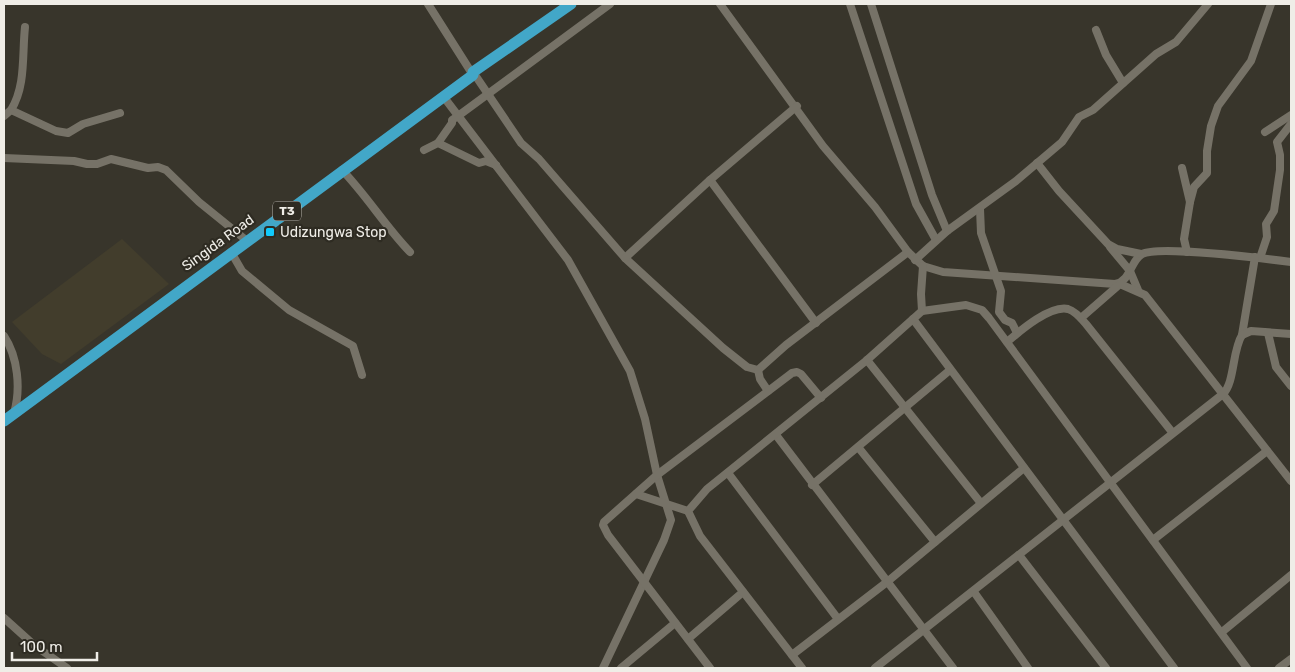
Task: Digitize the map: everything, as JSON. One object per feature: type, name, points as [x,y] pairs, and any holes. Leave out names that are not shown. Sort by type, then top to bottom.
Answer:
[{"type":"highway","name":"Singida Road","points":[[4,421],[246,240],[571,4]]},
{"type":"street","points":[[428,4],[473,74],[488,92],[522,143],[539,159],[625,258],[723,348],[747,367],[758,370]]},
{"type":"street","points":[[424,150],[438,144],[452,123],[452,120],[610,4]]},
{"type":"street","points":[[720,4],[797,106],[824,146],[875,207],[915,260],[923,266],[943,272],[1120,284],[1138,290],[1145,295],[1291,481]]},
{"type":"street","points":[[850,4],[916,204],[936,240]]},
{"type":"street","points":[[871,4],[932,195],[947,231]]},
{"type":"street","points":[[915,260],[947,231],[980,208],[1037,163],[1068,135],[1079,117],[1093,110],[1156,54],[1176,42],[1208,4]]},
{"type":"street","points":[[1186,252],[1185,234],[1190,202],[1194,188],[1207,173],[1207,150],[1211,126],[1218,106],[1251,61],[1270,4]]},
{"type":"street","points":[[4,116],[16,102],[23,69],[25,28]]},
{"type":"street","points":[[1096,30],[1106,54],[1123,83]]},
{"type":"street","points":[[443,96],[568,260],[630,371],[645,419],[657,476],[670,520],[669,528],[603,668]]},
{"type":"street","points":[[625,258],[710,180],[797,106]]},
{"type":"street","points":[[11,110],[56,131],[68,133],[83,124],[120,113]]},
{"type":"street","points":[[1277,139],[1265,132],[1291,115]]},
{"type":"street","points":[[875,668],[974,592],[1172,432],[1223,394],[1228,388],[1234,355],[1242,335],[1258,258],[1267,238],[1266,224],[1274,212],[1280,170],[1277,139],[1291,124]]},
{"type":"street","points":[[438,144],[479,163],[486,161],[496,165]]},
{"type":"street","points":[[4,158],[74,161],[88,164],[98,164],[111,159],[148,168],[158,167],[166,170],[199,202],[246,240]]},
{"type":"street","points":[[1037,163],[1058,191],[1108,244],[1130,271],[1138,290]]},
{"type":"street","points":[[1182,168],[1190,202]]},
{"type":"street","points":[[342,170],[364,194],[386,227],[410,252]]},
{"type":"street","points":[[710,180],[816,323]]},
{"type":"street","points":[[980,208],[981,233],[1002,290],[999,312],[1005,320],[1012,323],[1017,334]]},
{"type":"street","points":[[1108,244],[1118,249],[1141,254],[1175,251],[1291,262]]},
{"type":"street","points":[[231,252],[242,271],[290,310],[353,346],[362,375]]},
{"type":"street","points":[[758,370],[908,252]]},
{"type":"street","points":[[1081,318],[1120,284],[1141,254]]},
{"type":"street","points":[[922,311],[923,266]]},
{"type":"street","points":[[688,511],[708,489],[867,360],[922,311],[937,307],[975,306],[982,310],[1007,342],[1247,668]]},
{"type":"street","points":[[1007,342],[1058,308],[1069,309],[1081,318],[1172,432]]},
{"type":"street","points":[[913,319],[1174,668]]},
{"type":"street","points":[[1242,335],[1251,331],[1291,334]]},
{"type":"street","points":[[1268,333],[1274,362],[1291,386]]},
{"type":"street","points":[[4,336],[17,371],[18,395],[14,413]]},
{"type":"street","points":[[867,360],[980,502]]},
{"type":"street","points":[[758,370],[760,379],[768,391]]},
{"type":"street","points":[[812,485],[950,370]]},
{"type":"street","points":[[710,668],[603,525],[607,518],[657,476],[792,373],[797,372],[820,398]]},
{"type":"street","points":[[776,435],[812,485],[953,668]]},
{"type":"street","points":[[858,447],[935,542]]},
{"type":"street","points":[[1153,540],[1267,451]]},
{"type":"street","points":[[792,655],[887,582],[980,502],[1024,468]]},
{"type":"street","points":[[728,473],[838,619]]},
{"type":"street","points":[[636,494],[688,511],[700,536],[802,668]]},
{"type":"street","points":[[1019,555],[1106,668]]},
{"type":"street","points":[[1222,632],[1291,576]]},
{"type":"street","points":[[688,639],[743,592]]},
{"type":"street","points":[[974,592],[1028,668]]},
{"type":"street","points":[[4,618],[34,646],[67,668]]},
{"type":"street","points":[[627,666],[675,623]]},
{"type":"street","points":[[1280,668],[1291,659]]},
{"type":"shaded area","points":[[122,239],[169,284],[61,364],[42,354],[12,322]]},
{"type":"place","name":"Udizungwa Stop","points":[[270,232]]}]
